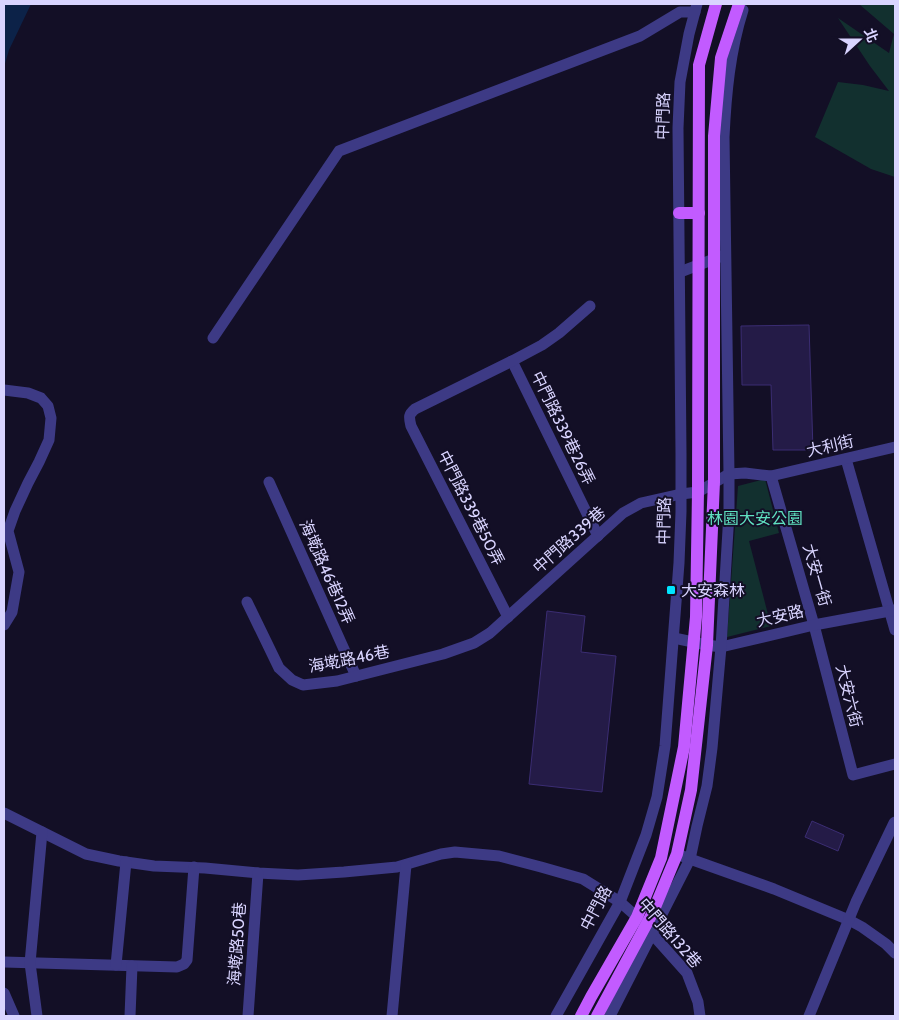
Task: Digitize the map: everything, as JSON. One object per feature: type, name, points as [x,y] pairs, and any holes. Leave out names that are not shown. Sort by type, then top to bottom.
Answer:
[{"type":"main road","name":"中門路","points":[[581,1016],[590,997],[645,926],[662,858],[684,747],[696,617],[699,65],[716,4]]},
{"type":"main road","name":"中門路","points":[[597,1016],[653,912],[677,854],[690,790],[707,645],[714,482],[720,257],[714,136],[721,58],[739,4]]},
{"type":"main road","points":[[679,213],[699,213]]},
{"type":"street","name":"中門路","points":[[610,1016],[645,926],[679,880],[690,860],[708,777],[712,748],[721,647],[729,513],[720,257],[724,137],[726,95],[732,54],[745,4]]},
{"type":"street","name":"中門路","points":[[556,1016],[620,902],[646,835],[657,797],[666,746],[680,563],[678,128],[680,82],[688,34],[696,8]]},
{"type":"street","points":[[214,338],[338,151],[640,36],[680,12],[696,8]]},
{"type":"street","points":[[680,272],[720,257]]},
{"type":"street","name":"中門路339巷26弄","points":[[410,412],[542,345],[590,306]]},
{"type":"street","name":"中門路339巷26弄","points":[[512,361],[598,536]]},
{"type":"street","points":[[4,390],[28,393],[40,398],[48,406],[51,418],[49,440],[15,511],[8,532],[19,572],[12,612],[4,625]]},
{"type":"street","name":"中門路339巷50弄","points":[[410,412],[411,426],[508,617]]},
{"type":"street","name":"大利街","points":[[729,474],[745,473],[771,476],[895,447]]},
{"type":"street","points":[[846,459],[893,610],[895,630]]},
{"type":"street","name":"中門路339巷","points":[[443,654],[474,643],[490,633],[623,513],[641,503],[698,492],[729,474]]},
{"type":"street","name":"大安一街","points":[[771,476],[814,625]]},
{"type":"street","name":"海墘路46巷12弄","points":[[269,482],[356,676]]},
{"type":"street","name":"海墘路46巷","points":[[248,602],[279,668],[292,680],[303,685],[337,681],[443,654]]},
{"type":"street","name":"大安路","points":[[674,638],[721,647],[814,625],[893,610]]},
{"type":"street","name":"大安六街","points":[[814,625],[853,775],[895,764]]},
{"type":"street","name":"中門路132巷","points":[[4,813],[86,854],[154,866],[298,875],[397,867],[441,854],[455,852],[498,856],[583,879],[620,902],[645,926],[687,974],[698,1002],[700,1016]]},
{"type":"street","points":[[809,1016],[864,884],[895,822]]},
{"type":"street","points":[[36,1016],[30,963],[42,832]]},
{"type":"street","points":[[677,854],[774,888],[849,920],[862,926],[895,953]]},
{"type":"street","points":[[116,965],[126,862]]},
{"type":"street","points":[[392,1016],[406,864]]},
{"type":"street","points":[[4,962],[177,967],[184,964],[187,960],[194,868]]},
{"type":"street","name":"海墘路50巷","points":[[248,1016],[258,873]]},
{"type":"street","points":[[130,1016],[132,966]]},
{"type":"street","points":[[4,993],[14,1016]]},
{"type":"green space","points":[[859,4],[895,4],[895,177],[871,169],[815,137],[838,82],[889,91],[838,18],[889,53],[894,34]]},
{"type":"green space","name":"林園大安公園","points":[[765,479],[779,533],[749,541],[771,626],[727,637],[738,486]]},
{"type":"water","points":[[4,4],[31,4],[9,50],[4,67]]},
{"type":"building","points":[[809,325],[813,450],[773,450],[771,385],[742,385],[741,326]]},
{"type":"building","points":[[547,611],[585,616],[581,652],[616,656],[602,792],[529,784]]},
{"type":"building","points":[[812,821],[844,835],[838,851],[805,837]]},
{"type":"place","name":"大安森林","points":[[671,590]]}]
